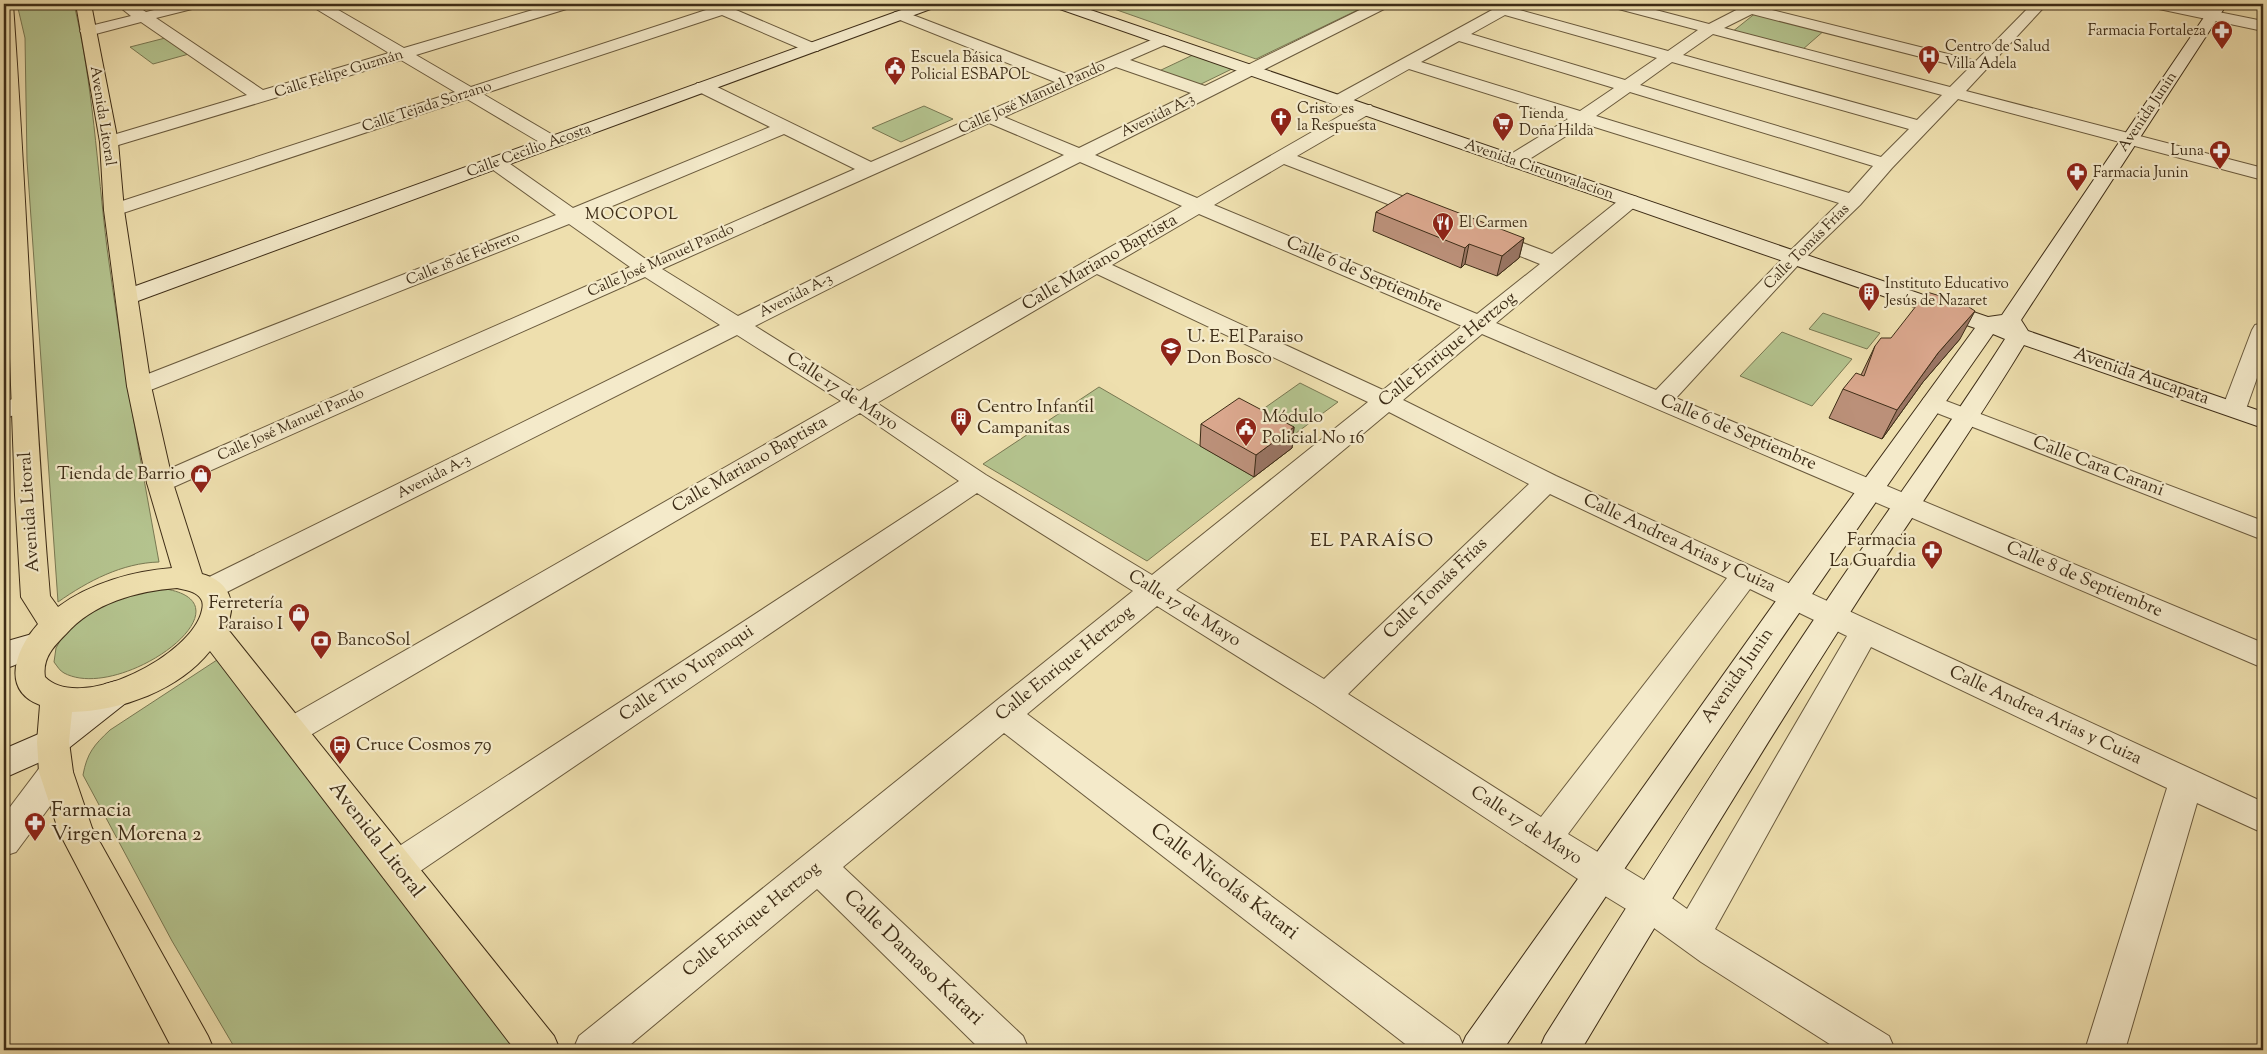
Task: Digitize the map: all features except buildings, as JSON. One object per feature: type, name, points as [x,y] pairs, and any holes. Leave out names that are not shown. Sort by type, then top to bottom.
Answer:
[{"type":"main road","name":"Avenida Litoral","points":[[5,4],[14,406],[36,597],[47,634]]},
{"type":"main road","name":"Avenida Litoral","points":[[84,4],[109,142],[114,210],[139,386],[160,483],[200,585],[216,597],[218,606],[217,618],[211,630],[540,1050]]},
{"type":"main road","points":[[200,585],[161,579],[118,588],[84,604],[47,634],[30,663],[31,680],[38,689],[57,697],[84,699],[116,693],[149,681],[174,666],[201,644],[211,630]]},
{"type":"main road","points":[[57,697],[54,757],[76,832],[194,1050]]},
{"type":"street","points":[[124,4],[262,97]]},
{"type":"street","points":[[88,31],[195,4]]},
{"type":"street","points":[[318,4],[552,142]]},
{"type":"street","points":[[515,4],[535,14]]},
{"type":"street","name":"Calle Felipe Guzmán","points":[[109,142],[404,55],[568,4]]},
{"type":"street","name":"Calle Tejada Sorzano","points":[[114,210],[469,93],[715,7],[739,4]]},
{"type":"street","name":"Calle Cecilio Acosta","points":[[127,298],[931,4]]},
{"type":"street","name":"Avenida Circunvalacion","points":[[1059,4],[1794,258],[2006,326]]},
{"type":"street","name":"Avenida A-3","points":[[200,585],[737,326],[1383,4]]},
{"type":"street","points":[[1616,4],[2263,174]]},
{"type":"street","name":"Calle Tomás Frías","points":[[1660,400],[1794,258],[1853,201],[1885,164],[2040,4]]},
{"type":"street","points":[[2167,4],[2217,10],[2262,24]]},
{"type":"street","points":[[1513,161],[1628,86],[1710,29],[1752,6],[1980,67]]},
{"type":"street","points":[[715,7],[812,48]]},
{"type":"street","points":[[1339,101],[1508,7],[1669,57],[1921,127]]},
{"type":"street","name":"Avenida Junin","points":[[1480,1050],[1600,874],[1793,598],[1933,403],[2006,326],[2217,10]]},
{"type":"street","points":[[900,15],[1068,82]]},
{"type":"street","points":[[1458,35],[1885,164]]},
{"type":"street","name":"Calle José Manuel Pando","points":[[160,483],[1163,40]]},
{"type":"street","points":[[1116,60],[1206,92]]},
{"type":"street","points":[[1407,63],[1853,201]]},
{"type":"street","points":[[704,87],[870,169]]},
{"type":"street","name":"Calle Mariano Baptista","points":[[291,731],[1365,109]]},
{"type":"street","name":"Calle 6 de Septiembre","points":[[989,116],[1906,504]]},
{"type":"street","name":"Calle 18 de Febrero","points":[[139,386],[571,216],[785,126]]},
{"type":"street","points":[[1283,157],[1446,220]]},
{"type":"street","name":"Calle 17 de Mayo","points":[[496,163],[645,268],[860,402],[977,481],[1326,696],[1600,874],[1649,902],[1714,950],[1875,1050]]},
{"type":"street","name":"Calle Enrique Hertzog","points":[[593,1050],[1630,201]]},
{"type":"street","points":[[1473,231],[1555,262]]},
{"type":"street","name":"Calle Andrea Arias y Cuiza","points":[[1096,265],[1386,401],[1547,482],[1745,576],[2263,818]]},
{"type":"street","name":"Avenida Junin","points":[[1559,1050],[1649,902],[1832,616],[1906,504],[1968,417],[2006,326]]},
{"type":"street","name":"Avenida Aucapata","points":[[2006,326],[2263,420]]},
{"type":"street","points":[[2234,409],[2263,332]]},
{"type":"street","name":"Calle Cara Carani","points":[[1933,403],[2263,531]]},
{"type":"street","name":"Calle Tito Yupanqui","points":[[397,867],[977,481]]},
{"type":"street","name":"Calle Tomás Frías","points":[[1326,696],[1547,482]]},
{"type":"street","name":"Calle 8 de Septiembre","points":[[1906,504],[2263,656]]},
{"type":"street","points":[[1545,838],[1745,576]]},
{"type":"street","points":[[1692,934],[1865,632]]},
{"type":"street","points":[[4,656],[47,634]]},
{"type":"street","points":[[4,842],[54,757],[116,693]]},
{"type":"street","name":"Calle Nicolás Katari","points":[[1003,714],[1445,1050]]},
{"type":"street","points":[[4,764],[54,757]]},
{"type":"street","points":[[2105,1050],[2186,781]]},
{"type":"street","name":"Calle Damaso Katari","points":[[818,866],[1009,1050]]},
{"type":"green space","points":[[17,4],[74,4],[86,64],[118,327],[159,562],[145,563],[106,574],[58,602],[27,161],[25,38]]},
{"type":"green space","points":[[1100,4],[1370,4],[1256,59]]},
{"type":"green space","points":[[1757,12],[1826,29],[1802,50],[1732,32]]},
{"type":"green space","points":[[173,36],[196,52],[153,64],[130,47]]},
{"type":"green space","points":[[1197,53],[1238,66],[1199,85],[1159,71]]},
{"type":"green space","points":[[924,106],[953,119],[901,142],[872,128]]},
{"type":"green space","points":[[1823,313],[1880,333],[1867,349],[1809,329]]},
{"type":"green space","points":[[1782,332],[1852,359],[1812,406],[1740,376]]},
{"type":"green space","points":[[1300,383],[1338,402],[1288,439],[1249,419]]},
{"type":"green space","points":[[1099,387],[1254,477],[1147,561],[983,464]]},
{"type":"green space","points":[[166,589],[190,598],[196,613],[188,631],[170,648],[145,664],[116,675],[88,679],[64,673],[54,662],[56,648],[65,632],[82,617],[125,595]]},
{"type":"green space","points":[[220,658],[522,1050],[236,1050],[172,941],[83,775],[92,750],[110,730]]},
{"type":"place","name":"Farmacia Fortaleza","points":[[2222,50]]},
{"type":"place","name":"Centro de Salud Villa Adela","points":[[1929,75]]},
{"type":"place","name":"Escuela Básica Policial ESBAPOL","points":[[895,86]]},
{"type":"place","name":"Cristo es la Respuesta","points":[[1281,137]]},
{"type":"place","name":"Tienda Doña Hilda","points":[[1503,142]]},
{"type":"place","name":"Luna","points":[[2220,170]]},
{"type":"place","name":"Farmacia Junin","points":[[2077,192]]},
{"type":"place","name":"El Carmen","points":[[1443,242]]},
{"type":"place","name":"Instituto Educativo Jesús de Nazaret","points":[[1869,312]]},
{"type":"place","name":"U. E. El Paraiso Don Bosco","points":[[1171,367]]},
{"type":"place","name":"Centro Infantil Campanitas","points":[[961,437]]},
{"type":"place","name":"Módulo Policial No 16","points":[[1246,447]]},
{"type":"place","name":"Tienda de Barrio","points":[[201,494]]},
{"type":"place","name":"Farmacia La Guardia","points":[[1932,570]]},
{"type":"place","name":"Ferretería Paraiso I","points":[[299,633]]},
{"type":"place","name":"BancoSol","points":[[321,660]]},
{"type":"place","name":"Cruce Cosmos 79","points":[[340,765]]},
{"type":"place","name":"Farmacia Virgen Morena 2","points":[[35,842]]},
{"type":"district","name":"MOCOPOL","points":[[632,215]]},
{"type":"district","name":"EL PARAÍSO","points":[[1372,541]]}]
